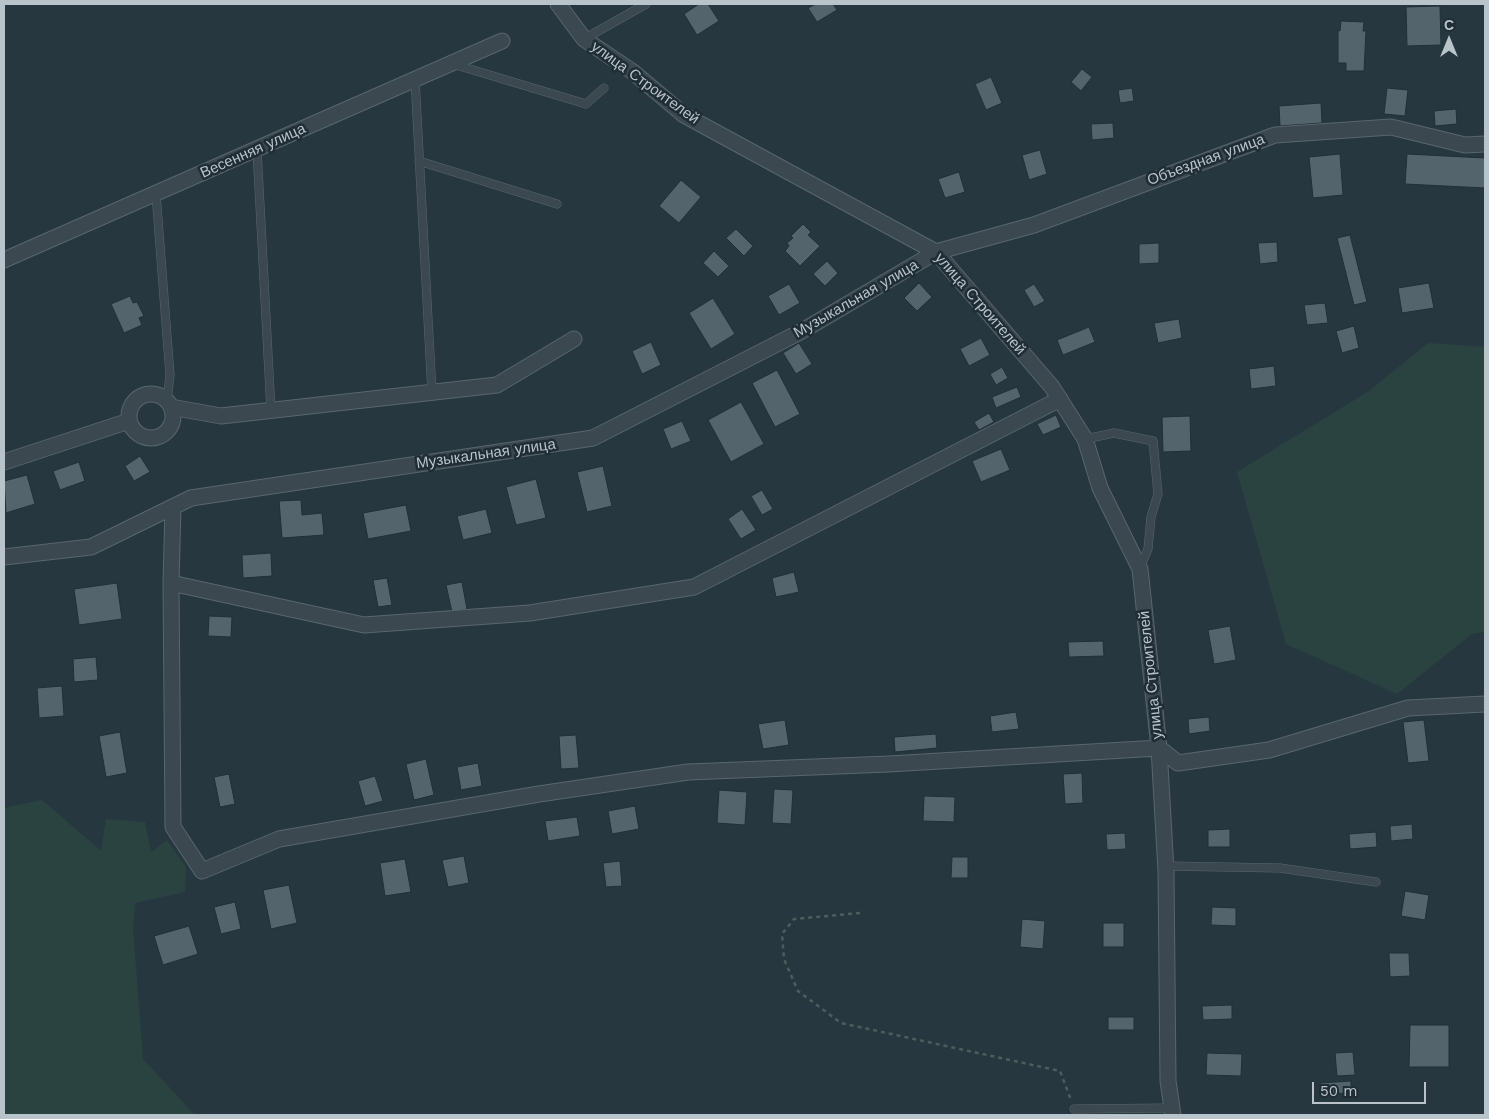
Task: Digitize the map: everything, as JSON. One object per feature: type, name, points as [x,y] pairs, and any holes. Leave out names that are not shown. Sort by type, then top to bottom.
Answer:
[{"type":"street","name":"улица Строителей","points":[[558,4],[584,39],[633,72],[684,115],[936,252],[1060,399],[1085,439],[1100,488],[1140,570],[1159,748],[1165,866],[1168,1081],[1173,1112]]},
{"type":"street","name":"Весенняя улица","points":[[4,260],[502,41]]},
{"type":"street","name":"Объездная улица","points":[[936,252],[1034,225],[1275,135],[1391,127],[1465,145],[1485,144]]},
{"type":"street","name":"Музыкальная улица","points":[[4,557],[91,547],[191,498],[593,438],[802,331],[936,252]]},
{"type":"street","points":[[169,404],[172,421],[169,428],[158,437],[143,436],[137,433],[130,421],[131,406],[141,396],[155,394],[169,404],[221,416],[497,385],[574,339]]},
{"type":"street","points":[[171,583],[364,625],[530,613],[694,587],[1060,399]]},
{"type":"street","points":[[4,462],[130,421]]},
{"type":"street","points":[[173,507],[171,583],[173,827],[202,871],[279,839],[539,794],[688,772],[889,764],[1159,748],[1178,763],[1269,750],[1408,708],[1485,704]]},
{"type":"lane","points":[[584,39],[646,4]]},
{"type":"lane","points":[[451,64],[586,104],[604,88]]},
{"type":"lane","points":[[415,80],[432,393]]},
{"type":"lane","points":[[257,150],[271,411]]},
{"type":"lane","points":[[419,161],[557,204]]},
{"type":"lane","points":[[156,194],[170,375],[169,404]]},
{"type":"lane","points":[[1085,439],[1114,433],[1153,441],[1158,494],[1151,517],[1148,549],[1140,570]]},
{"type":"lane","points":[[1165,866],[1280,868],[1376,882]]},
{"type":"lane","points":[[1074,1109],[1173,1112]]},
{"type":"path","points":[[860,913],[794,919],[782,934],[784,959],[798,990],[841,1023],[1060,1071],[1074,1109]]},
{"type":"green space","points":[[1428,343],[1485,347],[1485,632],[1472,634],[1397,694],[1286,644],[1237,472],[1369,391]]},
{"type":"green space","points":[[42,800],[101,851],[106,819],[145,822],[151,852],[167,840],[186,867],[185,892],[135,903],[133,929],[143,1059],[195,1115],[4,1115],[4,808]]},
{"type":"building","points":[[699,4],[708,4],[719,21],[697,35],[684,14]]},
{"type":"building","points":[[816,4],[833,4],[837,10],[817,22],[808,8]]},
{"type":"building","points":[[1440,6],[1441,45],[1407,46],[1406,7]]},
{"type":"building","points":[[1341,21],[1364,22],[1363,31],[1366,31],[1364,71],[1346,71],[1346,63],[1338,63],[1338,30],[1340,31]]},
{"type":"building","points":[[1082,69],[1092,77],[1081,91],[1071,82]]},
{"type":"building","points":[[991,77],[1002,103],[986,110],[975,84]]},
{"type":"building","points":[[1132,88],[1134,101],[1120,103],[1118,90]]},
{"type":"building","points":[[1387,88],[1408,90],[1405,116],[1384,114]]},
{"type":"building","points":[[1321,103],[1322,123],[1280,126],[1279,106]]},
{"type":"building","points":[[1456,109],[1457,124],[1435,126],[1434,111]]},
{"type":"building","points":[[1113,123],[1114,138],[1092,140],[1091,124]]},
{"type":"building","points":[[1040,150],[1047,174],[1029,180],[1022,155]]},
{"type":"building","points":[[1340,154],[1343,195],[1313,198],[1309,157]]},
{"type":"building","points":[[1407,154],[1485,158],[1485,188],[1405,184]]},
{"type":"building","points":[[959,172],[965,192],[945,198],[938,179]]},
{"type":"building","points":[[681,180],[701,197],[679,223],[659,206]]},
{"type":"building","points":[[803,224],[811,232],[808,235],[820,246],[800,266],[785,251],[789,246],[787,243],[793,238],[791,236]]},
{"type":"building","points":[[736,229],[753,246],[744,256],[726,238]]},
{"type":"building","points":[[1350,235],[1367,302],[1354,305],[1337,238]]},
{"type":"building","points":[[1277,242],[1278,262],[1260,264],[1258,243]]},
{"type":"building","points":[[1159,243],[1159,263],[1139,264],[1139,244]]},
{"type":"building","points":[[714,251],[729,266],[718,277],[703,263]]},
{"type":"building","points":[[827,261],[838,273],[825,286],[813,274]]},
{"type":"building","points":[[919,283],[932,297],[917,311],[904,298]]},
{"type":"building","points":[[1429,283],[1434,308],[1402,313],[1398,288]]},
{"type":"building","points":[[789,284],[800,303],[779,315],[768,296]]},
{"type":"building","points":[[1034,284],[1045,301],[1034,307],[1024,290]]},
{"type":"building","points":[[130,296],[133,303],[137,302],[144,316],[139,318],[142,325],[124,333],[111,304]]},
{"type":"building","points":[[713,298],[735,334],[711,349],[689,313]]},
{"type":"building","points":[[1325,303],[1328,323],[1307,325],[1304,305]]},
{"type":"building","points":[[1179,319],[1182,338],[1158,343],[1154,323]]},
{"type":"building","points":[[1354,326],[1359,348],[1342,353],[1336,331]]},
{"type":"building","points":[[1089,327],[1095,342],[1063,355],[1057,340]]},
{"type":"building","points":[[981,338],[990,355],[969,366],[960,349]]},
{"type":"building","points":[[651,342],[661,365],[642,374],[632,351]]},
{"type":"building","points":[[799,343],[812,364],[796,374],[783,353]]},
{"type":"building","points":[[1274,366],[1276,386],[1251,389],[1249,369]]},
{"type":"building","points":[[1002,367],[1008,378],[996,385],[990,374]]},
{"type":"building","points":[[777,370],[800,414],[775,427],[752,383]]},
{"type":"building","points":[[1017,387],[1021,397],[996,408],[992,397]]},
{"type":"building","points":[[741,402],[764,444],[731,462],[708,420]]},
{"type":"building","points":[[989,413],[994,422],[979,430],[974,422]]},
{"type":"building","points":[[1056,415],[1061,427],[1043,435],[1037,424]]},
{"type":"building","points":[[1190,416],[1191,451],[1163,452],[1162,417]]},
{"type":"building","points":[[682,421],[691,441],[671,449],[663,429]]},
{"type":"building","points":[[1001,449],[1010,470],[981,482],[972,461]]},
{"type":"building","points":[[140,456],[150,472],[134,481],[125,466]]},
{"type":"building","points":[[79,462],[85,481],[60,490],[53,471]]},
{"type":"building","points":[[603,466],[612,506],[587,512],[577,472]]},
{"type":"building","points":[[27,475],[35,504],[6,513],[4,481]]},
{"type":"building","points":[[536,479],[546,518],[516,525],[506,487]]},
{"type":"building","points":[[762,490],[773,509],[762,515],[751,496]]},
{"type":"building","points":[[301,500],[302,515],[322,513],[324,535],[282,538],[279,501]]},
{"type":"building","points":[[406,505],[411,531],[368,539],[363,513]]},
{"type":"building","points":[[486,509],[492,533],[463,540],[457,516]]},
{"type":"building","points":[[742,509],[756,530],[741,539],[728,519]]},
{"type":"building","points":[[271,553],[272,576],[243,578],[242,555]]},
{"type":"building","points":[[794,572],[799,592],[776,597],[772,578]]},
{"type":"building","points":[[387,578],[392,605],[378,607],[373,580]]},
{"type":"building","points":[[462,582],[467,609],[452,612],[446,585]]},
{"type":"building","points":[[117,583],[122,619],[79,625],[74,589]]},
{"type":"building","points":[[209,616],[232,617],[231,637],[208,636]]},
{"type":"building","points":[[1230,626],[1236,660],[1214,664],[1208,630]]},
{"type":"building","points":[[1103,641],[1104,656],[1069,657],[1068,642]]},
{"type":"building","points":[[96,657],[98,680],[74,682],[73,659]]},
{"type":"building","points":[[62,686],[64,716],[39,718],[37,688]]},
{"type":"building","points":[[1016,712],[1019,729],[992,732],[990,716]]},
{"type":"building","points":[[1209,717],[1210,731],[1189,734],[1188,719]]},
{"type":"building","points":[[785,720],[789,745],[763,749],[758,724]]},
{"type":"building","points":[[1424,720],[1429,761],[1408,763],[1403,722]]},
{"type":"building","points":[[120,732],[127,773],[106,777],[99,736]]},
{"type":"building","points":[[936,734],[937,748],[895,752],[894,737]]},
{"type":"building","points":[[576,735],[579,768],[561,769],[559,736]]},
{"type":"building","points":[[426,759],[434,795],[414,800],[406,764]]},
{"type":"building","points":[[478,763],[482,786],[461,790],[457,767]]},
{"type":"building","points":[[1082,773],[1083,803],[1065,804],[1063,774]]},
{"type":"building","points":[[229,774],[235,804],[220,807],[214,777]]},
{"type":"building","points":[[375,776],[383,801],[365,806],[358,781]]},
{"type":"building","points":[[774,789],[793,790],[791,824],[772,823]]},
{"type":"building","points":[[719,790],[747,792],[745,825],[717,823]]},
{"type":"building","points":[[924,796],[955,797],[954,822],[923,821]]},
{"type":"building","points":[[635,806],[639,829],[612,834],[608,811]]},
{"type":"building","points":[[577,817],[580,836],[548,841],[545,821]]},
{"type":"building","points":[[1412,824],[1413,839],[1391,841],[1390,826]]},
{"type":"building","points":[[1230,829],[1230,847],[1208,847],[1208,830]]},
{"type":"building","points":[[1376,832],[1377,847],[1350,849],[1349,834]]},
{"type":"building","points":[[1125,833],[1126,849],[1107,850],[1106,834]]},
{"type":"building","points":[[464,856],[469,883],[448,887],[442,860]]},
{"type":"building","points":[[952,857],[968,857],[968,878],[951,878]]},
{"type":"building","points":[[405,859],[411,892],[385,896],[380,863]]},
{"type":"building","points":[[620,861],[622,886],[606,887],[603,863]]},
{"type":"building","points":[[289,885],[297,923],[271,929],[263,890]]},
{"type":"building","points":[[1405,891],[1429,895],[1425,920],[1401,916]]},
{"type":"building","points":[[235,902],[241,929],[221,934],[214,907]]},
{"type":"building","points":[[1212,907],[1236,908],[1236,926],[1211,925]]},
{"type":"building","points":[[1022,919],[1045,921],[1043,949],[1020,947]]},
{"type":"building","points":[[1103,923],[1124,923],[1124,947],[1103,947]]},
{"type":"building","points":[[189,926],[198,954],[163,965],[154,936]]},
{"type":"building","points":[[1389,953],[1409,953],[1410,976],[1390,977]]},
{"type":"building","points":[[1232,1005],[1232,1019],[1203,1020],[1202,1006]]},
{"type":"building","points":[[1108,1017],[1134,1017],[1134,1030],[1108,1030]]},
{"type":"building","points":[[1410,1025],[1449,1025],[1449,1067],[1409,1067]]},
{"type":"building","points":[[1353,1052],[1355,1075],[1337,1076],[1335,1053]]},
{"type":"building","points":[[1207,1053],[1242,1054],[1241,1076],[1206,1075]]},
{"type":"building","points":[[1351,1081],[1351,1093],[1321,1094],[1320,1083]]}]
